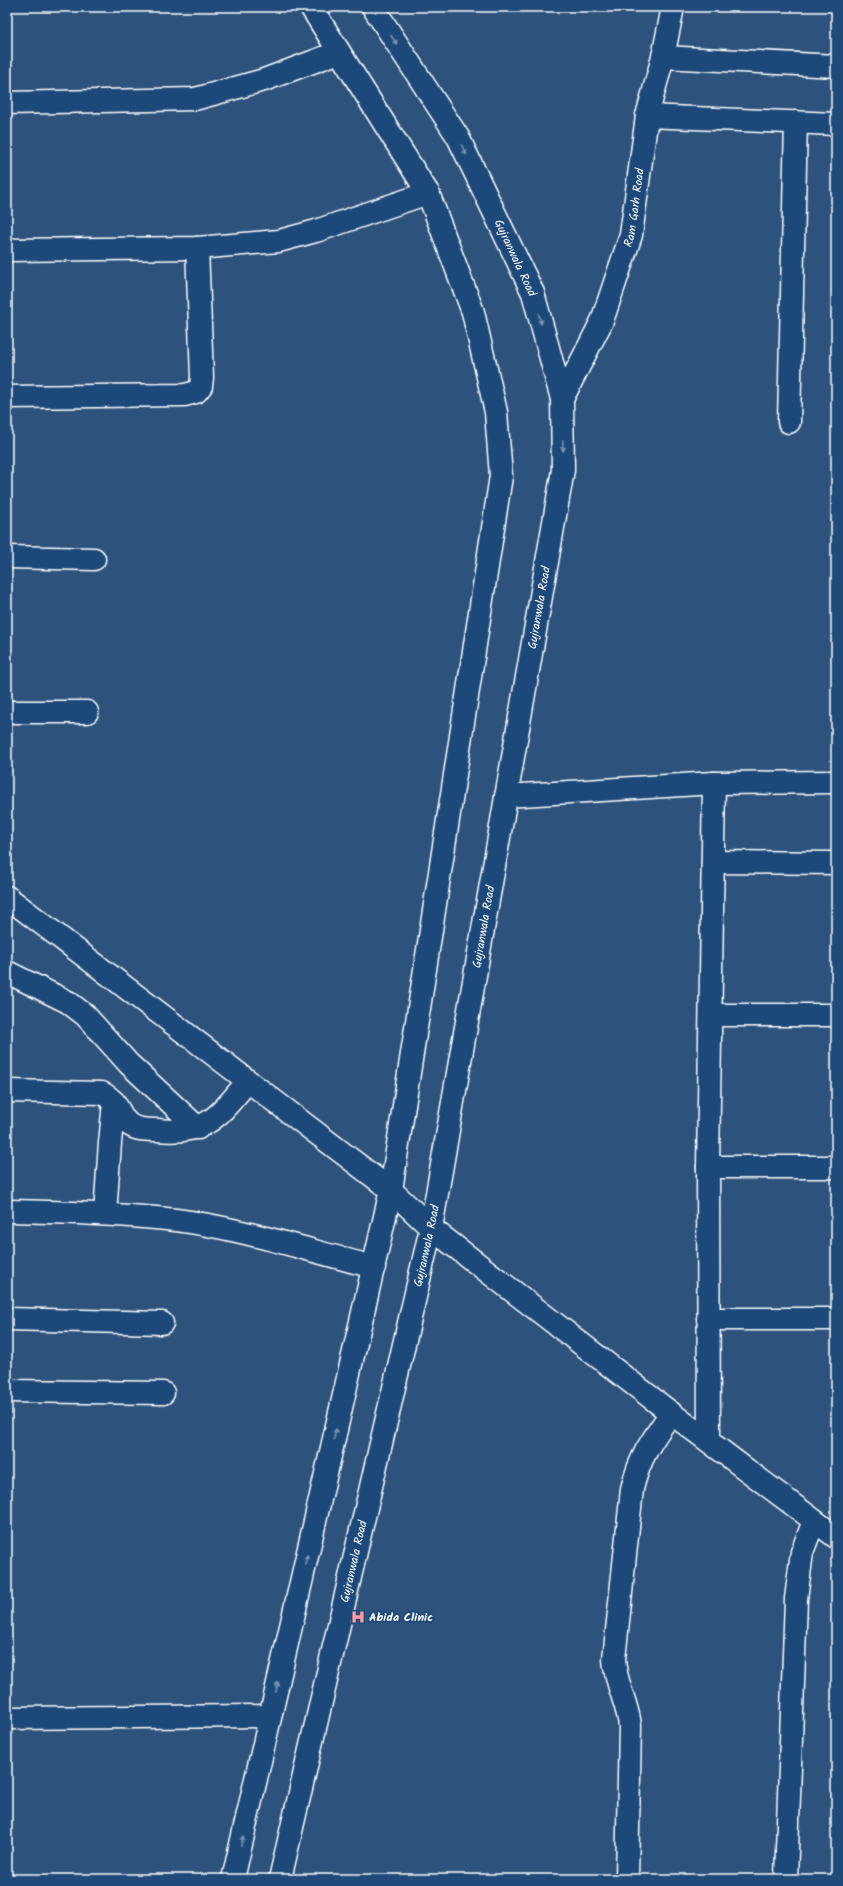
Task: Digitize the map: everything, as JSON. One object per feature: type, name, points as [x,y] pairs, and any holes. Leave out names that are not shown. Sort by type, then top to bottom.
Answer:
[{"type":"main road","points":[[233,1879],[391,1190],[501,476],[496,412],[473,312],[428,192],[311,7]]},
{"type":"main road","name":"Gujranwala Road","points":[[280,1879],[431,1228],[563,470],[562,398],[530,286],[458,137],[373,7]]},
{"type":"main road","name":"Ram Garh Road","points":[[562,398],[602,321],[631,235],[647,116],[663,57],[673,7]]},
{"type":"main road","points":[[7,102],[195,99],[264,80],[339,52]]},
{"type":"main road","points":[[663,57],[836,66]]},
{"type":"main road","points":[[647,116],[836,124]]},
{"type":"main road","points":[[789,422],[796,122]]},
{"type":"main road","points":[[7,250],[197,248],[279,241],[316,231],[428,192]]},
{"type":"main road","points":[[7,397],[185,395],[196,392],[201,386],[202,377],[197,248]]},
{"type":"main road","points":[[7,557],[94,559]]},
{"type":"main road","points":[[7,712],[87,712]]},
{"type":"main road","points":[[506,796],[714,783],[836,782]]},
{"type":"main road","points":[[708,1441],[708,1167],[714,783]]},
{"type":"main road","points":[[713,862],[836,863]]},
{"type":"main road","points":[[7,897],[391,1190],[431,1228],[671,1413],[836,1537]]},
{"type":"main road","points":[[7,972],[68,1002],[85,1015],[129,1064],[198,1128]]},
{"type":"main road","points":[[710,1015],[836,1015]]},
{"type":"main road","points":[[7,1091],[102,1093],[114,1102],[130,1125],[139,1129],[165,1131],[198,1128],[207,1124],[218,1115],[248,1080]]},
{"type":"main road","points":[[105,1214],[114,1102]]},
{"type":"main road","points":[[708,1167],[836,1167]]},
{"type":"main road","points":[[7,1211],[71,1212],[177,1220],[221,1228],[374,1267]]},
{"type":"main road","points":[[7,1319],[162,1323]]},
{"type":"main road","points":[[708,1319],[836,1319]]},
{"type":"main road","points":[[7,1392],[163,1393]]},
{"type":"main road","points":[[627,1879],[630,1725],[628,1712],[616,1677],[614,1659],[632,1489],[637,1467],[644,1452],[671,1413]]},
{"type":"main road","points":[[786,1879],[796,1599],[802,1552],[814,1521]]},
{"type":"main road","points":[[7,1718],[270,1716]]},
{"type":"place","name":"Abida Clinic","points":[[358,1617]]}]
